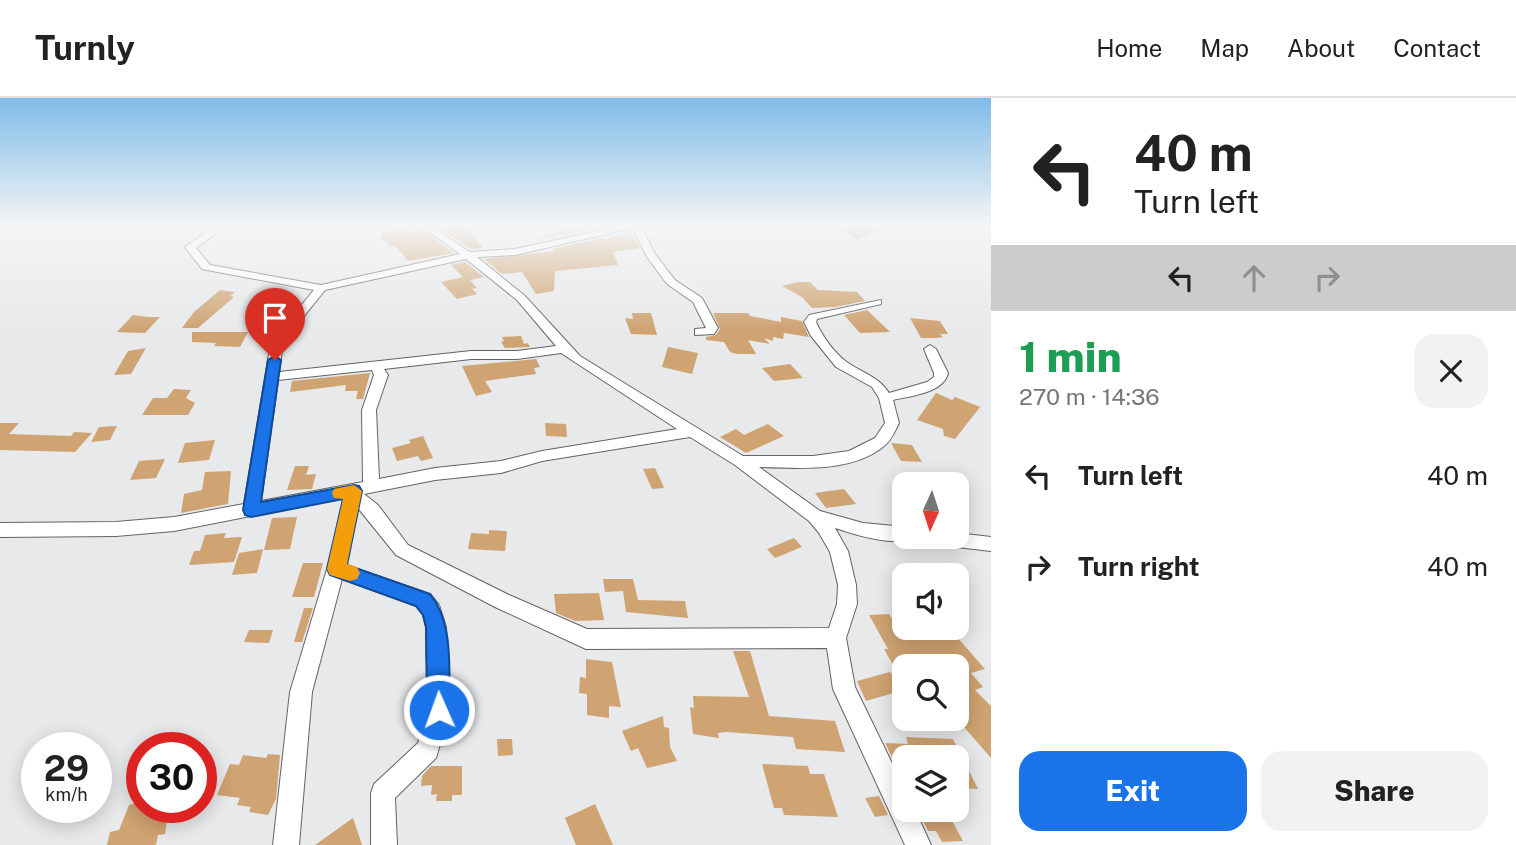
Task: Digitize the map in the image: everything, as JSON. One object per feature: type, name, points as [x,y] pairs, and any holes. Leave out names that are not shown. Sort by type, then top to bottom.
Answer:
[{"type":"street","points":[[201,261],[206,267],[321,288],[451,261]]},
{"type":"street","points":[[476,261],[535,312],[561,349],[740,461],[815,516],[839,551],[847,585],[847,604],[836,638],[844,689],[918,845]]},
{"type":"street","points":[[655,261],[671,282],[698,300],[712,328],[710,331],[699,332]]},
{"type":"street","points":[[251,510],[263,447],[277,342],[321,288]]},
{"type":"street","points":[[740,461],[826,460],[861,453],[881,441],[892,423],[886,398],[877,384],[836,359],[815,333],[810,322],[813,317],[877,302]]},
{"type":"street","points":[[272,377],[471,355],[517,355],[561,349]]},
{"type":"street","points":[[886,398],[932,385],[940,379],[941,373],[930,349]]},
{"type":"street","points":[[286,845],[301,692],[359,491],[369,410],[379,386],[380,375],[376,366]]},
{"type":"street","points":[[0,530],[116,529],[174,524],[359,491],[435,474],[501,467],[542,456],[693,431]]},
{"type":"street","points":[[359,491],[402,550],[502,601],[586,639],[836,638]]},
{"type":"street","points":[[815,516],[863,530],[892,533]]},
{"type":"street","points":[[970,542],[991,544]]},
{"type":"street","points":[[337,569],[423,600],[432,611],[436,627],[439,710],[428,750],[383,793],[384,845]]},
{"type":"building","points":[[486,261],[616,261],[618,265],[555,271],[554,291],[536,294],[522,272],[502,274]]},
{"type":"building","points":[[465,262],[484,277],[470,280],[477,288],[472,289],[477,294],[457,299],[441,282],[463,277],[451,265]]},
{"type":"building","points":[[810,282],[818,290],[857,292],[865,301],[812,308],[802,297],[782,286]]},
{"type":"building","points":[[220,290],[235,292],[230,296],[234,297],[198,328],[182,328],[194,312]]},
{"type":"building","points":[[867,310],[890,332],[860,333],[844,315]]},
{"type":"building","points":[[632,313],[651,313],[657,335],[631,334],[625,318],[633,319]]},
{"type":"building","points":[[713,313],[748,313],[750,316],[781,322],[781,317],[802,321],[809,337],[784,333],[783,339],[773,337],[773,341],[764,338],[770,344],[748,340],[756,354],[737,354],[730,352],[724,342],[706,340],[706,337],[716,335],[720,329]]},
{"type":"building","points":[[133,315],[160,317],[145,333],[117,332]]},
{"type":"building","points":[[910,318],[940,321],[948,334],[940,334],[943,337],[937,338],[921,338]]},
{"type":"building","points":[[192,332],[248,332],[240,347],[192,342]]},
{"type":"building","points":[[521,336],[524,344],[528,343],[530,347],[505,348],[501,342],[504,341],[502,337]]},
{"type":"building","points":[[668,347],[698,353],[692,374],[662,367]]},
{"type":"building","points":[[146,348],[131,374],[114,375],[128,351]]},
{"type":"building","points":[[536,359],[540,367],[534,368],[536,374],[485,381],[492,392],[476,396],[462,366]]},
{"type":"building","points":[[790,364],[803,378],[774,381],[762,368]]},
{"type":"building","points":[[370,373],[363,399],[356,399],[358,391],[345,391],[346,385],[290,392],[292,381]]},
{"type":"building","points":[[174,389],[191,390],[186,398],[195,403],[188,415],[142,415],[153,398],[167,398]]},
{"type":"building","points":[[936,393],[980,407],[955,439],[944,436],[943,429],[917,420]]},
{"type":"building","points":[[0,423],[19,423],[9,434],[71,436],[74,432],[92,433],[75,452],[0,450]]},
{"type":"building","points":[[545,423],[566,424],[567,437],[546,436]]},
{"type":"building","points":[[768,424],[784,436],[746,453],[720,437],[736,429],[744,435]]},
{"type":"building","points":[[117,426],[110,440],[91,442],[99,427]]},
{"type":"building","points":[[423,436],[433,458],[421,461],[418,456],[397,461],[392,448],[411,443],[409,440]]},
{"type":"building","points":[[215,440],[209,460],[178,463],[185,443]]},
{"type":"building","points":[[891,443],[912,445],[922,462],[901,461]]},
{"type":"building","points":[[165,459],[156,478],[130,480],[139,461]]},
{"type":"building","points":[[295,466],[309,466],[306,475],[316,474],[312,489],[287,490]]},
{"type":"building","points":[[655,468],[664,488],[652,489],[643,469]]},
{"type":"building","points":[[231,471],[228,504],[181,513],[184,494],[202,490],[205,472]]},
{"type":"building","points":[[844,489],[856,504],[826,508],[815,493]]},
{"type":"building","points":[[297,517],[290,549],[264,550],[272,518]]},
{"type":"building","points":[[489,530],[507,531],[505,551],[468,549],[471,533],[489,534]]},
{"type":"building","points":[[226,533],[224,538],[242,537],[234,562],[189,565],[194,551],[200,551],[205,535]]},
{"type":"building","points":[[794,538],[802,547],[775,558],[767,549]]},
{"type":"building","points":[[263,549],[257,573],[232,575],[239,553]]},
{"type":"building","points":[[303,563],[323,563],[314,597],[292,597]]},
{"type":"building","points":[[603,579],[633,579],[638,600],[685,601],[688,618],[626,612],[623,591],[605,592]]},
{"type":"building","points":[[599,593],[604,620],[575,621],[556,613],[554,594]]},
{"type":"building","points":[[304,608],[313,608],[302,642],[294,642]]},
{"type":"building","points":[[889,614],[892,619],[892,640],[960,640],[985,669],[971,673],[983,687],[975,690],[991,706],[991,758],[967,731],[969,654],[892,654],[892,663],[884,649],[888,649],[869,615]]},
{"type":"building","points":[[249,630],[273,630],[269,643],[244,642]]},
{"type":"building","points":[[733,651],[750,651],[769,716],[835,721],[845,752],[796,749],[793,737],[726,732],[718,733],[719,738],[693,734],[690,707],[694,708],[693,696],[749,697]]},
{"type":"building","points":[[586,659],[612,662],[621,707],[609,706],[609,718],[587,715],[587,694],[579,693],[580,677],[586,678]]},
{"type":"building","points":[[890,672],[892,693],[866,701],[857,681]]},
{"type":"building","points":[[663,716],[664,727],[669,728],[670,747],[677,761],[647,768],[638,748],[631,751],[622,731]]},
{"type":"building","points":[[906,737],[953,739],[956,745],[892,745],[892,757],[885,743],[908,744]]},
{"type":"building","points":[[497,739],[512,739],[513,755],[498,756]]},
{"type":"building","points":[[268,754],[280,755],[276,799],[268,815],[249,812],[251,807],[237,805],[240,798],[217,795],[230,764],[239,765],[243,755],[266,758]]},
{"type":"building","points":[[762,764],[808,766],[810,774],[824,774],[838,817],[784,815],[782,808],[774,808]]},
{"type":"building","points":[[431,766],[462,766],[462,795],[452,795],[452,801],[436,801],[437,794],[431,795],[432,785],[421,786],[422,776]]},
{"type":"building","points":[[969,771],[978,789],[969,789]]},
{"type":"building","points":[[879,796],[888,815],[875,817],[865,798]]},
{"type":"building","points":[[595,804],[613,845],[576,845],[565,818]]},
{"type":"building","points":[[126,812],[126,823],[167,823],[165,834],[158,835],[156,845],[107,845],[110,832],[119,830]]},
{"type":"building","points":[[353,818],[362,845],[315,845]]},
{"type":"building","points":[[924,822],[953,822],[963,841],[942,842],[936,831],[928,831]]},
{"type":"slow traffic","points":[[340,493],[354,491],[337,569],[350,573]]},
{"type":"route","points":[[275,360],[251,510],[354,491],[337,569],[423,600],[432,611],[436,627],[439,710]]}]
